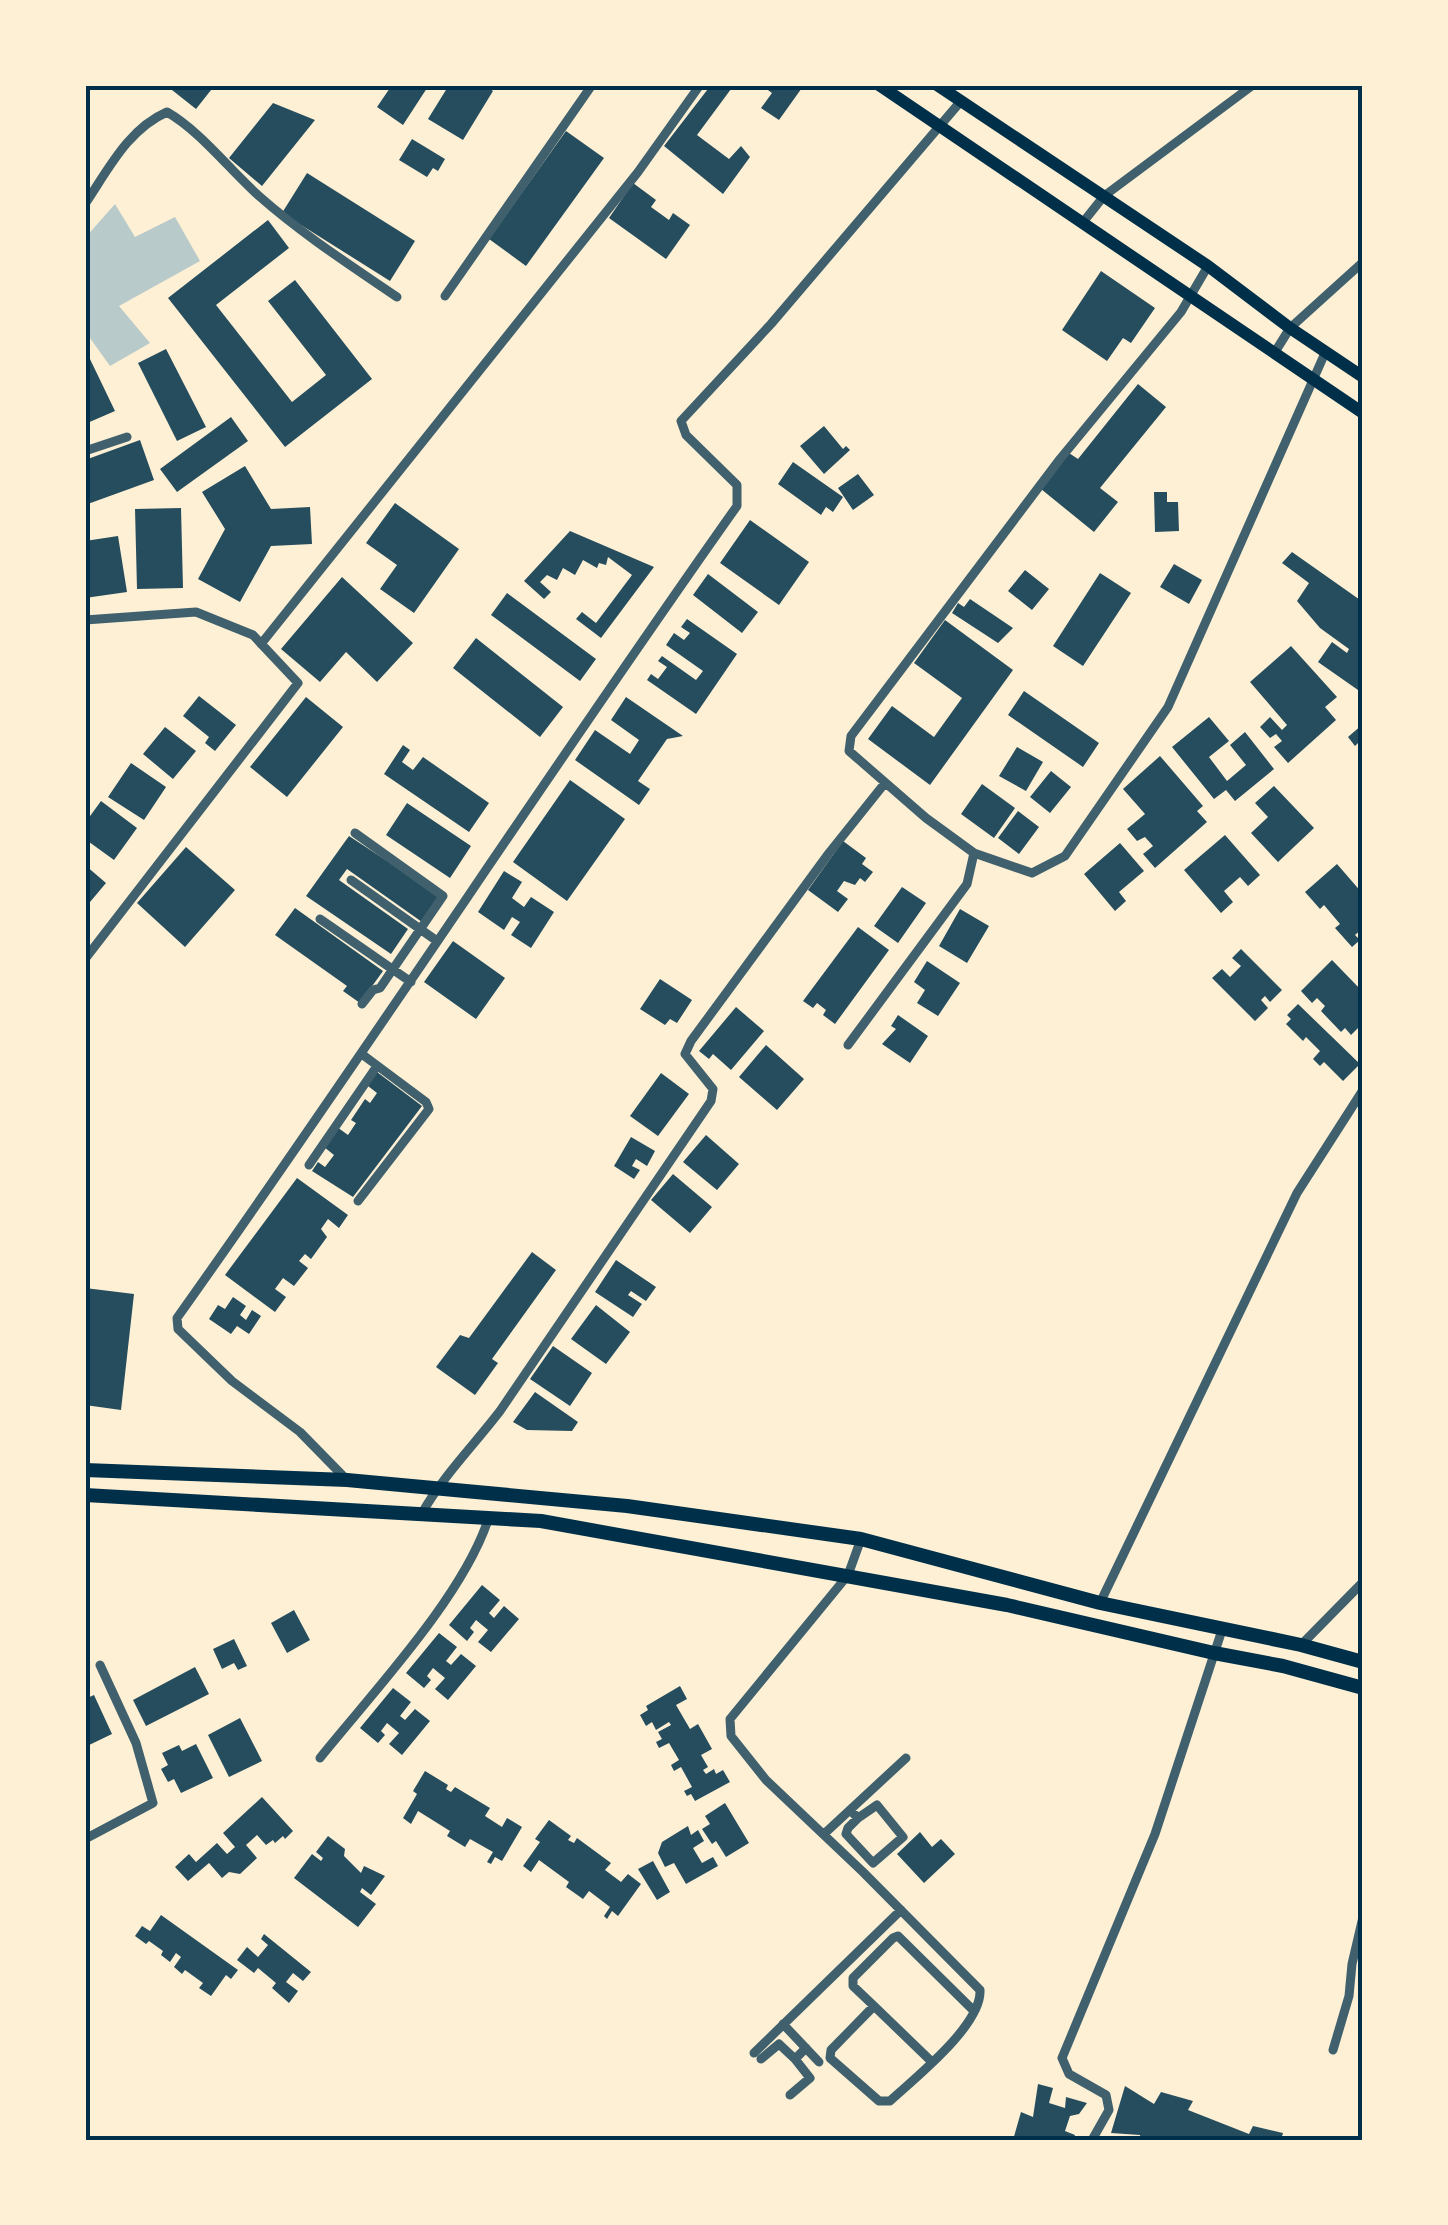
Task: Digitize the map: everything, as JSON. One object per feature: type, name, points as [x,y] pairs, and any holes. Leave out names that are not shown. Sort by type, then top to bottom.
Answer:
[{"type":"main road","points":[[879,85],[1363,413]]},
{"type":"main road","points":[[937,85],[1208,266],[1363,378]]},
{"type":"main road","points":[[85,1470],[347,1480],[627,1506],[861,1539],[1100,1603],[1301,1645],[1363,1662]]},
{"type":"main road","points":[[85,1495],[541,1521],[1007,1605],[1214,1654],[1278,1665],[1363,1688]]},
{"type":"main road","points":[[1278,1665],[1283,1642]]},
{"type":"street","points":[[445,296],[592,85]]},
{"type":"street","points":[[261,644],[638,172],[700,85]]},
{"type":"street","points":[[1084,222],[1104,196],[1252,85]]},
{"type":"street","points":[[347,1480],[300,1432],[232,1381],[178,1329],[177,1318],[327,1108],[437,941],[737,506],[737,486],[686,435],[681,421],[771,324],[960,101]]},
{"type":"street","points":[[85,204],[119,152],[147,120],[167,112],[184,122],[262,199],[397,297]]},
{"type":"street","points":[[1275,352],[1290,328],[1363,262]]},
{"type":"street","points":[[1208,266],[1182,312],[1060,459],[851,736],[849,751],[974,853],[1032,873],[1065,856],[1168,706],[1325,353]]},
{"type":"street","points":[[85,450],[127,437]]},
{"type":"street","points":[[85,620],[196,612],[253,635],[298,683],[85,959]]},
{"type":"street","points":[[422,1512],[435,1490],[500,1411],[712,1101],[713,1089],[685,1054],[691,1042],[885,783]]},
{"type":"street","points":[[356,833],[444,896],[393,970],[362,1004]]},
{"type":"street","points":[[848,1046],[967,884],[974,853]]},
{"type":"street","points":[[351,880],[437,941]]},
{"type":"street","points":[[320,919],[410,982]]},
{"type":"street","points":[[358,1201],[428,1109],[426,1102],[363,1055]]},
{"type":"street","points":[[309,1165],[378,1066]]},
{"type":"street","points":[[1100,1603],[1296,1192],[1363,1090]]},
{"type":"street","points":[[327,1108],[341,1120]]},
{"type":"street","points":[[320,1758],[422,1632],[481,1544],[489,1517]]},
{"type":"street","points":[[861,1539],[848,1574],[730,1719],[731,1736],[766,1780],[980,1990],[981,2000],[960,2034],[890,2101],[879,2100],[830,2058],[831,2050],[874,2006]]},
{"type":"street","points":[[1301,1645],[1363,1582]]},
{"type":"street","points":[[1092,2140],[1108,2110],[1106,2094],[1069,2074],[1062,2058],[1155,1834],[1222,1630]]},
{"type":"street","points":[[85,1839],[153,1803],[136,1744],[100,1665]]},
{"type":"street","points":[[872,1863],[846,1834],[854,1814],[906,1758]]},
{"type":"street","points":[[824,1834],[854,1814],[877,1805],[904,1837],[863,1872]]},
{"type":"street","points":[[790,2095],[810,2078],[796,2059],[779,2044],[757,2056],[783,2024],[900,1910]]},
{"type":"street","points":[[1333,2050],[1349,1996],[1363,1917]]},
{"type":"street","points":[[932,2062],[853,1986],[853,1978],[898,1936],[974,2011]]},
{"type":"street","points":[[783,2024],[819,2062]]},
{"type":"street","points":[[796,2059],[806,2048]]},
{"type":"shaded area","points":[[115,204],[135,237],[175,217],[200,261],[119,306],[150,343],[110,366],[85,331],[85,238]]},
{"type":"building","points":[[177,85],[215,85],[196,109],[172,90]]},
{"type":"building","points":[[392,85],[429,85],[403,125],[377,107]]},
{"type":"building","points":[[449,85],[484,85],[493,91],[463,140],[428,119]]},
{"type":"building","points":[[711,85],[734,85],[697,135],[729,159],[741,146],[750,157],[723,194],[664,146]]},
{"type":"building","points":[[761,85],[804,85],[779,120],[761,108],[772,93]]},
{"type":"building","points":[[273,103],[315,120],[262,186],[229,158]]},
{"type":"building","points":[[566,131],[604,158],[526,266],[489,239]]},
{"type":"building","points":[[412,139],[445,159],[438,171],[433,168],[427,177],[399,160]]},
{"type":"building","points":[[307,173],[415,241],[390,281],[282,213]]},
{"type":"building","points":[[633,183],[656,200],[651,207],[669,220],[673,213],[690,225],[666,259],[609,218]]},
{"type":"building","points":[[268,220],[289,248],[216,305],[292,402],[326,375],[268,301],[295,280],[372,379],[285,447],[168,298]]},
{"type":"building","points":[[1101,271],[1155,308],[1131,343],[1123,338],[1107,361],[1062,330]]},
{"type":"building","points":[[166,349],[206,427],[177,441],[138,363]]},
{"type":"building","points":[[89,357],[115,411],[85,424],[85,360]]},
{"type":"building","points":[[1138,384],[1166,407],[1100,488],[1118,502],[1094,532],[1041,489],[1069,453],[1078,459]]},
{"type":"building","points":[[231,417],[248,441],[177,492],[160,469]]},
{"type":"building","points":[[824,426],[843,449],[846,446],[850,450],[824,474],[800,446]]},
{"type":"building","points":[[140,440],[154,480],[85,505],[85,460]]},
{"type":"building","points":[[793,462],[843,497],[833,512],[826,507],[821,515],[778,484]]},
{"type":"building","points":[[245,466],[271,509],[310,507],[312,544],[271,546],[240,602],[198,579],[225,529],[202,492]]},
{"type":"building","points":[[858,474],[874,495],[853,510],[838,488]]},
{"type":"building","points":[[1154,492],[1167,492],[1167,502],[1178,502],[1179,531],[1155,532]]},
{"type":"building","points":[[395,503],[459,549],[414,613],[380,589],[397,565],[366,543]]},
{"type":"building","points":[[181,508],[183,588],[137,589],[135,509]]},
{"type":"building","points":[[750,520],[809,562],[779,605],[720,563]]},
{"type":"building","points":[[570,531],[654,567],[601,638],[576,619],[582,612],[596,623],[632,575],[608,557],[606,565],[599,563],[597,568],[583,560],[575,575],[563,568],[557,580],[547,575],[540,582],[551,592],[544,599],[524,581]]},
{"type":"building","points":[[118,536],[127,592],[85,598],[85,541]]},
{"type":"building","points":[[1292,552],[1363,602],[1363,682],[1358,690],[1318,662],[1332,642],[1347,653],[1349,649],[1320,628],[1297,601],[1309,583],[1282,563]]},
{"type":"building","points":[[1174,564],[1202,580],[1189,604],[1160,587]]},
{"type":"building","points":[[1025,570],[1049,589],[1032,610],[1008,591]]},
{"type":"building","points":[[1100,573],[1131,593],[1083,666],[1053,646]]},
{"type":"building","points":[[708,574],[758,612],[742,633],[693,595]]},
{"type":"building","points":[[342,577],[413,643],[377,682],[346,652],[320,682],[281,649]]},
{"type":"building","points":[[507,593],[596,659],[580,681],[491,615]]},
{"type":"building","points":[[970,599],[1013,628],[998,643],[952,613],[958,603],[964,607]]},
{"type":"building","points":[[687,619],[737,654],[696,714],[647,680],[651,674],[658,679],[667,667],[658,661],[662,656],[696,680],[703,671],[666,645],[674,633],[684,640],[690,633],[681,627]]},
{"type":"building","points":[[945,620],[1013,670],[930,785],[868,739],[892,706],[934,737],[962,698],[914,663]]},
{"type":"building","points":[[476,638],[563,707],[540,737],[453,668]]},
{"type":"building","points":[[1291,646],[1337,697],[1325,707],[1336,720],[1288,763],[1274,747],[1282,741],[1276,734],[1270,738],[1260,727],[1270,717],[1282,730],[1287,725],[1250,682]]},
{"type":"building","points":[[1024,691],[1099,743],[1083,767],[1008,715]]},
{"type":"building","points":[[199,696],[236,725],[215,751],[205,743],[209,737],[183,716]]},
{"type":"building","points":[[306,697],[343,727],[287,797],[250,767]]},
{"type":"building","points":[[626,697],[683,736],[667,739],[638,781],[650,789],[639,805],[575,760],[595,730],[630,754],[639,740],[611,720]]},
{"type":"building","points":[[1209,717],[1229,741],[1209,757],[1227,781],[1246,765],[1230,745],[1245,732],[1274,769],[1235,801],[1226,790],[1214,799],[1172,747]]},
{"type":"building","points":[[1363,724],[1363,744],[1360,741],[1355,746],[1348,737]]},
{"type":"building","points":[[165,727],[196,751],[173,779],[143,754]]},
{"type":"building","points":[[403,745],[410,750],[402,762],[413,770],[423,757],[489,803],[469,832],[384,774]]},
{"type":"building","points":[[1017,747],[1043,762],[1026,791],[999,776]]},
{"type":"building","points":[[1160,756],[1203,806],[1197,811],[1207,822],[1155,868],[1143,854],[1153,846],[1145,837],[1137,841],[1127,829],[1145,814],[1123,789]]},
{"type":"building","points":[[131,763],[166,787],[144,820],[108,797]]},
{"type":"building","points":[[1051,771],[1071,787],[1050,813],[1030,797]]},
{"type":"building","points":[[570,780],[625,819],[567,901],[513,862]]},
{"type":"building","points":[[982,784],[1015,808],[994,838],[961,814]]},
{"type":"building","points":[[1274,786],[1314,828],[1278,862],[1251,833],[1268,817],[1255,803]]},
{"type":"building","points":[[101,801],[137,828],[114,860],[85,839],[85,823]]},
{"type":"building","points":[[407,803],[471,846],[450,878],[386,835]]},
{"type":"building","points":[[1018,811],[1039,827],[1019,854],[998,838]]},
{"type":"building","points":[[1225,835],[1260,875],[1248,886],[1240,877],[1224,891],[1233,902],[1221,913],[1184,870]]},
{"type":"building","points":[[349,836],[439,895],[422,922],[347,869],[339,880],[408,929],[391,954],[306,896]]},
{"type":"building","points":[[843,841],[866,858],[862,864],[873,872],[865,882],[860,878],[855,885],[844,881],[837,891],[848,899],[838,912],[808,890]]},
{"type":"building","points":[[1120,843],[1144,871],[1119,892],[1126,901],[1115,911],[1084,874]]},
{"type":"building","points":[[186,847],[235,890],[185,947],[137,903]]},
{"type":"building","points":[[1337,864],[1363,894],[1363,928],[1355,935],[1360,940],[1352,947],[1335,928],[1340,924],[1324,905],[1320,909],[1305,892]]},
{"type":"building","points":[[85,865],[106,883],[85,908]]},
{"type":"building","points":[[504,871],[522,882],[512,898],[524,907],[531,897],[554,912],[531,948],[511,935],[520,922],[512,917],[504,930],[478,912]]},
{"type":"building","points":[[902,887],[926,903],[898,943],[874,926]]},
{"type":"building","points":[[295,908],[383,971],[360,1003],[343,991],[347,986],[275,935]]},
{"type":"building","points":[[960,909],[989,926],[967,963],[939,946]]},
{"type":"building","points":[[858,927],[889,950],[835,1024],[823,1015],[826,1010],[817,1003],[813,1008],[803,1001]]},
{"type":"building","points":[[453,941],[505,978],[476,1019],[424,982]]},
{"type":"building","points":[[1241,949],[1282,990],[1270,1002],[1265,996],[1261,1000],[1268,1008],[1255,1021],[1212,978],[1222,969],[1230,977],[1241,966],[1232,958]]},
{"type":"building","points":[[1332,960],[1363,992],[1363,1023],[1351,1035],[1345,1028],[1341,1032],[1321,1011],[1325,1006],[1317,998],[1312,1003],[1301,991]]},
{"type":"building","points":[[927,961],[960,983],[938,1016],[917,1003],[925,990],[914,982]]},
{"type":"building","points":[[660,979],[692,1000],[677,1023],[670,1019],[665,1025],[640,1009]]},
{"type":"building","points":[[1298,1004],[1360,1064],[1343,1081],[1324,1062],[1320,1066],[1313,1059],[1320,1051],[1286,1024],[1291,1019],[1287,1015]]},
{"type":"building","points":[[736,1007],[764,1031],[731,1070],[713,1054],[709,1059],[699,1051]]},
{"type":"building","points":[[898,1015],[928,1036],[910,1063],[882,1044],[896,1029],[891,1026]]},
{"type":"building","points":[[766,1045],[804,1079],[777,1110],[739,1077]]},
{"type":"building","points":[[377,1072],[422,1106],[353,1197],[312,1171],[318,1162],[325,1167],[334,1155],[324,1147],[337,1127],[348,1135],[356,1123],[351,1120],[365,1099],[370,1103],[377,1093],[368,1086]]},
{"type":"building","points":[[661,1073],[689,1094],[658,1136],[630,1116]]},
{"type":"building","points":[[706,1135],[739,1164],[717,1190],[683,1162]]},
{"type":"building","points":[[631,1137],[655,1151],[647,1166],[636,1159],[632,1166],[640,1170],[634,1179],[614,1166]]},
{"type":"building","points":[[673,1174],[712,1207],[690,1233],[651,1200]]},
{"type":"building","points":[[297,1178],[348,1215],[339,1228],[328,1219],[321,1229],[327,1237],[311,1259],[305,1254],[299,1261],[308,1268],[294,1286],[283,1278],[275,1289],[286,1297],[275,1312],[225,1275]]},
{"type":"building","points":[[532,1252],[556,1270],[492,1359],[498,1363],[475,1395],[436,1367],[460,1335],[469,1338]]},
{"type":"building","points":[[616,1260],[656,1287],[646,1301],[631,1291],[628,1295],[642,1304],[633,1317],[595,1292]]},
{"type":"building","points":[[85,1288],[134,1294],[121,1410],[85,1405]]},
{"type":"building","points":[[233,1297],[246,1306],[240,1315],[246,1320],[252,1310],[261,1316],[249,1334],[237,1326],[231,1334],[209,1319],[218,1305],[225,1309]]},
{"type":"building","points":[[596,1305],[630,1332],[606,1364],[571,1339]]},
{"type":"building","points":[[553,1346],[592,1373],[570,1406],[530,1379]]},
{"type":"building","points":[[535,1392],[578,1422],[572,1431],[527,1430],[513,1422]]},
{"type":"building","points":[[482,1585],[500,1600],[489,1613],[494,1618],[504,1606],[519,1619],[491,1652],[478,1642],[488,1630],[476,1620],[467,1641],[449,1625]]},
{"type":"building","points":[[294,1610],[310,1640],[287,1653],[271,1623]]},
{"type":"building","points":[[439,1633],[457,1647],[446,1661],[451,1665],[461,1654],[476,1666],[448,1700],[435,1689],[445,1678],[433,1668],[427,1676],[431,1680],[424,1688],[406,1673]]},
{"type":"building","points":[[234,1639],[247,1666],[238,1670],[234,1663],[222,1669],[213,1649]]},
{"type":"building","points":[[195,1667],[209,1694],[146,1726],[133,1700]]},
{"type":"building","points":[[680,1686],[687,1699],[676,1705],[690,1729],[698,1724],[712,1749],[701,1755],[708,1767],[703,1770],[706,1774],[714,1769],[716,1774],[723,1770],[730,1782],[695,1801],[684,1791],[692,1787],[681,1767],[674,1771],[671,1765],[679,1760],[669,1743],[659,1748],[656,1742],[662,1739],[658,1732],[671,1725],[669,1722],[656,1730],[652,1722],[646,1726],[640,1715],[648,1710],[646,1706]]},
{"type":"building","points":[[393,1688],[411,1702],[400,1716],[405,1720],[415,1709],[430,1721],[402,1755],[389,1744],[399,1733],[387,1723],[381,1731],[385,1735],[378,1743],[360,1728]]},
{"type":"building","points":[[94,1695],[112,1734],[85,1747],[85,1699]]},
{"type":"building","points":[[240,1718],[262,1761],[229,1777],[208,1735]]},
{"type":"building","points":[[196,1744],[213,1778],[181,1793],[174,1779],[168,1782],[161,1769],[168,1765],[162,1753],[179,1745],[182,1751]]},
{"type":"building","points":[[425,1771],[448,1785],[446,1789],[451,1792],[455,1787],[490,1808],[485,1816],[502,1827],[507,1818],[522,1827],[502,1861],[495,1857],[491,1864],[487,1862],[493,1852],[470,1839],[465,1847],[447,1836],[450,1831],[418,1811],[411,1824],[403,1818]]},
{"type":"building","points":[[262,1797],[293,1831],[285,1839],[283,1836],[266,1845],[257,1835],[246,1845],[257,1858],[240,1874],[229,1872],[222,1878],[209,1863],[188,1881],[175,1867],[189,1854],[196,1862],[217,1843],[227,1854],[235,1847],[223,1833]]},
{"type":"building","points":[[725,1803],[749,1843],[726,1857],[702,1829],[710,1824],[705,1816]]},
{"type":"building","points":[[549,1820],[571,1836],[568,1840],[574,1843],[577,1838],[611,1863],[605,1870],[621,1882],[628,1874],[641,1884],[618,1916],[612,1911],[607,1919],[604,1916],[610,1907],[589,1891],[583,1899],[566,1887],[569,1882],[539,1860],[531,1872],[523,1866]]},
{"type":"building","points":[[688,1826],[691,1835],[698,1830],[704,1841],[693,1848],[702,1863],[713,1857],[718,1866],[686,1884],[674,1863],[665,1867],[658,1853],[662,1842]]},
{"type":"building","points":[[920,1832],[932,1847],[941,1839],[955,1854],[924,1883],[897,1854]]},
{"type":"building","points":[[328,1836],[345,1849],[344,1856],[361,1873],[364,1866],[385,1876],[371,1895],[362,1888],[360,1892],[376,1904],[358,1927],[294,1878],[312,1854],[321,1861],[323,1858],[316,1852]]},
{"type":"building","points":[[653,1861],[670,1892],[657,1900],[638,1869]]},
{"type":"building","points":[[161,1915],[238,1970],[231,1979],[226,1975],[211,1996],[199,1988],[203,1983],[174,1967],[181,1957],[176,1953],[170,1962],[161,1955],[163,1951],[135,1936],[142,1926],[150,1931]]},
{"type":"building","points":[[264,1934],[311,1972],[303,1981],[293,1973],[286,1982],[298,1991],[289,2003],[272,1988],[276,1983],[258,1968],[254,1973],[237,1960],[247,1947],[258,1957],[268,1945],[261,1939]]},
{"type":"building","points":[[1038,2084],[1053,2088],[1049,2103],[1065,2108],[1066,2097],[1087,2103],[1079,2114],[1070,2116],[1065,2131],[1075,2135],[1073,2140],[1013,2140],[1021,2112],[1033,2117]]},
{"type":"building","points":[[1125,2086],[1154,2104],[1161,2092],[1193,2101],[1188,2110],[1249,2134],[1253,2126],[1283,2133],[1281,2140],[1141,2140],[1140,2135],[1111,2133]]}]
